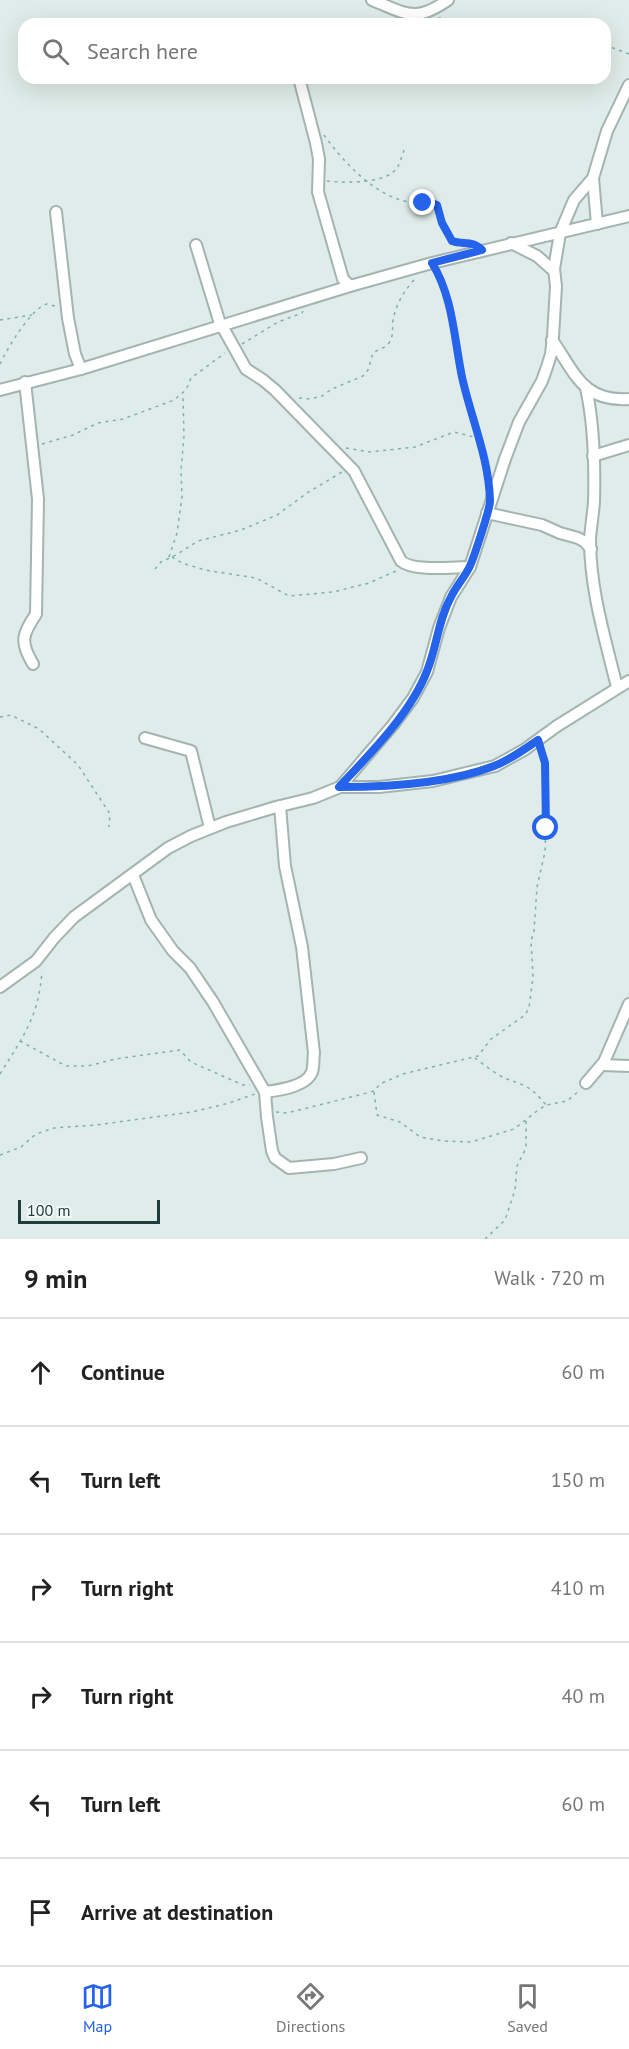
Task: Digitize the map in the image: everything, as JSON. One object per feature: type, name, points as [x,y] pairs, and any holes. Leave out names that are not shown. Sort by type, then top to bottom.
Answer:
[{"type":"street","points":[[372,0],[416,15],[431,11],[448,0]]},
{"type":"street","points":[[301,84],[319,159],[318,192],[343,279],[350,286]]},
{"type":"street","points":[[597,224],[593,178],[608,131],[629,85]]},
{"type":"street","points":[[339,787],[393,725],[422,683],[451,597],[470,567],[519,422],[542,381],[551,354],[556,286],[554,272],[560,233],[574,200],[593,178]]},
{"type":"street","points":[[56,212],[67,311],[75,354],[81,369]]},
{"type":"street","points":[[0,390],[81,369],[432,263],[629,216]]},
{"type":"street","points":[[511,243],[537,256],[554,272]]},
{"type":"street","points":[[196,245],[221,327],[246,369],[263,380],[287,402],[360,479],[398,557],[405,565],[411,566],[470,567]]},
{"type":"street","points":[[552,340],[572,372],[586,388],[606,398],[629,399]]},
{"type":"street","points":[[25,382],[38,499],[36,614],[24,635],[27,654],[33,664]]},
{"type":"street","points":[[586,388],[593,456],[594,502],[591,549],[594,593],[617,687]]},
{"type":"street","points":[[593,456],[629,445]]},
{"type":"street","points":[[487,513],[542,525],[578,538],[591,549]]},
{"type":"street","points":[[0,987],[36,961],[74,917],[99,897],[168,849],[210,828],[313,798],[339,787],[379,787],[433,781],[495,766],[629,681]]},
{"type":"street","points":[[145,738],[191,751],[210,828]]},
{"type":"street","points":[[263,1089],[279,1090],[308,1078],[313,1069],[314,1053],[302,947],[285,866],[280,806]]},
{"type":"street","points":[[133,875],[151,920],[173,951],[190,968],[213,1002],[263,1089],[272,1151],[279,1163],[286,1167],[306,1168],[361,1158]]},
{"type":"street","points":[[586,1083],[602,1065],[629,1004]]},
{"type":"street","points":[[602,1065],[629,1066]]},
{"type":"path","points":[[416,15],[446,18]]},
{"type":"path","points":[[611,47],[629,54]]},
{"type":"path","points":[[322,132],[337,152],[367,181],[400,200],[416,204],[434,202],[452,241],[477,244],[482,250]]},
{"type":"path","points":[[317,180],[367,181],[387,176],[397,168],[404,150]]},
{"type":"path","points":[[432,263],[444,284],[487,481]]},
{"type":"path","points":[[287,402],[322,396],[332,389],[363,376],[368,370],[373,353],[388,345],[392,337],[396,309],[406,291],[419,276]]},
{"type":"path","points":[[32,448],[73,435],[98,423],[123,419],[174,400],[183,393],[191,378],[205,366],[278,322],[302,313],[307,300]]},
{"type":"path","points":[[0,364],[16,336],[42,305],[47,304],[67,311]]},
{"type":"path","points":[[0,320],[33,315]]},
{"type":"path","points":[[171,557],[182,497],[183,393]]},
{"type":"path","points":[[347,448],[370,452],[415,447],[454,432],[479,439]]},
{"type":"path","points":[[155,569],[161,562],[198,541],[241,530],[278,515],[308,493],[351,468]]},
{"type":"path","points":[[171,557],[205,570],[256,578],[289,596],[333,592],[369,583],[382,575],[411,566]]},
{"type":"path","points":[[0,712],[3,715]]},
{"type":"path","points":[[0,717],[11,715],[39,729],[78,765],[110,814],[109,827]]},
{"type":"path","points":[[266,1105],[275,1112],[287,1113],[374,1091],[380,1084],[403,1074],[478,1056],[491,1039],[525,1016],[533,968],[531,941],[534,931],[538,880],[545,852],[547,812],[545,763],[538,740]]},
{"type":"path","points":[[0,1074],[28,1029],[41,993],[43,953]]},
{"type":"path","points":[[20,1041],[66,1066],[88,1066],[143,1054],[180,1050],[191,1062],[243,1085],[263,1089]]},
{"type":"path","points":[[475,1057],[504,1078],[525,1084],[546,1105]]},
{"type":"path","points":[[374,1091],[378,1115],[400,1122],[420,1137],[432,1140],[471,1142],[514,1129],[546,1105],[567,1101],[586,1083]]},
{"type":"path","points":[[0,1155],[21,1147],[36,1134],[54,1128],[96,1125],[192,1112],[229,1103],[263,1089]]},
{"type":"path","points":[[484,1239],[505,1220],[515,1190],[517,1166],[526,1148],[526,1119]]},
{"type":"route","points":[[423,203],[434,202],[437,205],[442,223],[452,241],[477,244],[482,250],[432,263],[444,284],[463,378],[483,458],[490,503],[470,567],[445,611],[432,658],[422,683],[393,725],[339,787],[379,787],[433,781],[468,773],[495,766],[538,740],[545,763],[546,828]]}]
